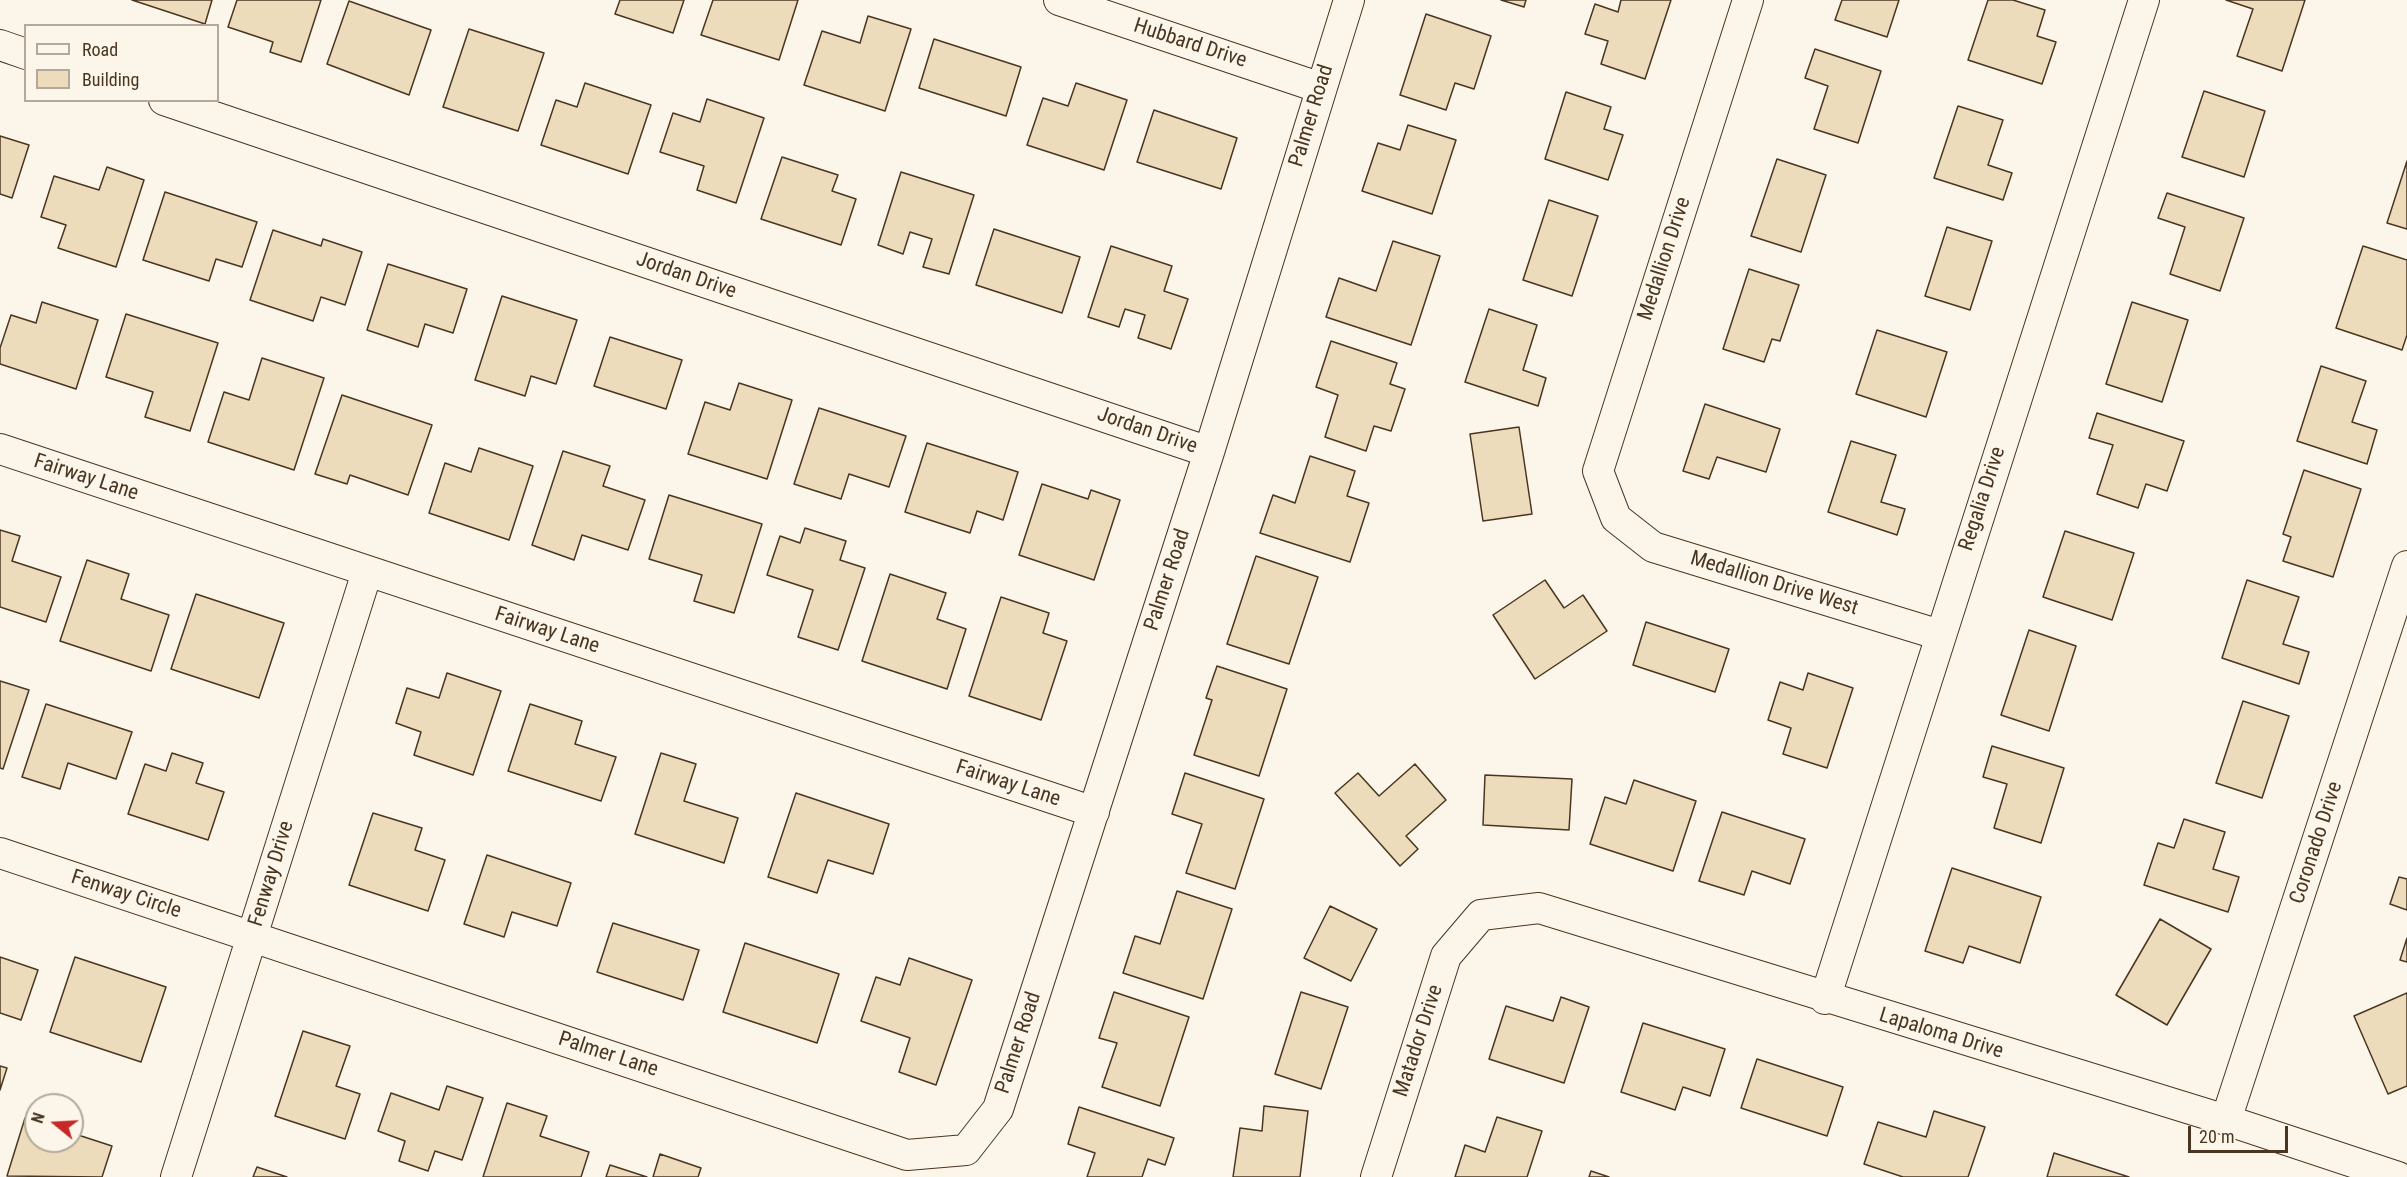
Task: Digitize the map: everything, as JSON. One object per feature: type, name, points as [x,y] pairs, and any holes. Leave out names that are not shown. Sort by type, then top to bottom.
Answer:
[{"type":"street","name":"Hubbard Drive","points":[[1059,0],[1321,88]]},
{"type":"street","name":"Palmer Road","points":[[966,1150],[998,1109],[1209,452],[1349,0]]},
{"type":"street","name":"Medallion Drive","points":[[1616,518],[1598,471],[1748,0]]},
{"type":"street","name":"Regalia Drive","points":[[1825,999],[2144,0]]},
{"type":"street","points":[[0,45],[24,53]]},
{"type":"street","name":"Jordan Drive","points":[[170,102],[1209,452]]},
{"type":"street","name":"Fairway Lane","points":[[0,449],[1094,812]]},
{"type":"street","name":"Medallion Drive West","points":[[1616,518],[1653,547],[1940,635]]},
{"type":"street","name":"Coronado Drive","points":[[2226,1120],[2407,566]]},
{"type":"street","name":"Fenway Drive","points":[[176,1177],[366,572]]},
{"type":"street","name":"Fenway Circle","points":[[0,853],[252,937]]},
{"type":"street","name":"Lapaloma Drive","points":[[1481,915],[1539,908],[1825,999],[2226,1120],[2398,1177]]},
{"type":"street","name":"Matador Drive","points":[[1376,1177],[1446,956],[1481,915]]},
{"type":"street","name":"Palmer Lane","points":[[252,937],[907,1155],[966,1150]]},
{"type":"building","points":[[132,0],[212,0],[205,24]]},
{"type":"building","points":[[237,0],[321,0],[301,62],[270,52],[273,42],[228,27]]},
{"type":"building","points":[[620,0],[684,0],[673,33],[615,14]]},
{"type":"building","points":[[713,0],[798,0],[779,60],[701,35]]},
{"type":"building","points":[[1501,0],[1526,0],[1524,7]]},
{"type":"building","points":[[1621,0],[1671,0],[1645,79],[1601,64],[1608,41],[1585,34],[1595,4],[1618,12]]},
{"type":"building","points":[[1842,0],[1899,0],[1887,37],[1835,20]]},
{"type":"building","points":[[1988,0],[2013,0],[2045,10],[2037,36],[2056,42],[2042,84],[1968,60]]},
{"type":"building","points":[[2226,0],[2305,0],[2282,71],[2237,56],[2253,9]]},
{"type":"building","points":[[349,1],[431,30],[409,95],[327,64]]},
{"type":"building","points":[[1426,14],[1491,36],[1474,89],[1455,83],[1446,110],[1400,95]]},
{"type":"building","points":[[868,16],[911,29],[885,111],[804,85],[822,31],[860,43]]},
{"type":"building","points":[[469,29],[544,53],[518,131],[443,107]]},
{"type":"building","points":[[934,39],[1021,67],[1006,116],[919,88]]},
{"type":"building","points":[[1815,49],[1881,71],[1858,143],[1814,129],[1828,86],[1805,78]]},
{"type":"building","points":[[585,83],[651,105],[628,174],[541,145],[556,100],[577,107]]},
{"type":"building","points":[[1076,83],[1127,100],[1104,170],[1027,145],[1043,98],[1068,106]]},
{"type":"building","points":[[2204,91],[2265,111],[2244,177],[2182,157]]},
{"type":"building","points":[[1566,92],[1611,107],[1604,129],[1623,135],[1608,180],[1545,159]]},
{"type":"building","points":[[707,99],[764,118],[736,203],[697,190],[704,166],[660,152],[673,113],[700,122]]},
{"type":"building","points":[[1958,106],[2003,120],[1988,165],[2012,173],[2003,200],[1934,178]]},
{"type":"building","points":[[1154,110],[1237,138],[1221,189],[1137,162]]},
{"type":"building","points":[[1408,125],[1456,140],[1432,214],[1362,191],[1378,143],[1400,150]]},
{"type":"building","points":[[0,136],[29,145],[12,198],[0,194]]},
{"type":"building","points":[[782,157],[838,175],[832,191],[856,199],[841,245],[761,219]]},
{"type":"building","points":[[1777,159],[1826,175],[1801,252],[1751,236]]},
{"type":"building","points":[[2407,161],[2407,229],[2387,223]]},
{"type":"building","points":[[107,167],[144,180],[116,267],[58,248],[66,225],[41,217],[54,176],[99,190]]},
{"type":"building","points":[[901,172],[974,195],[949,274],[923,267],[932,239],[910,232],[903,254],[878,245]]},
{"type":"building","points":[[165,192],[257,222],[242,267],[216,259],[209,281],[143,260]]},
{"type":"building","points":[[2167,193],[2244,218],[2220,291],[2170,274],[2185,227],[2158,218]]},
{"type":"building","points":[[1549,200],[1598,216],[1572,296],[1523,280]]},
{"type":"building","points":[[1947,227],[1992,241],[1970,310],[1925,296]]},
{"type":"building","points":[[994,229],[1080,257],[1062,313],[976,285]]},
{"type":"building","points":[[273,230],[321,246],[323,239],[362,252],[345,305],[321,297],[313,321],[250,300]]},
{"type":"building","points":[[1393,241],[1440,256],[1411,345],[1326,317],[1339,278],[1376,291]]},
{"type":"building","points":[[1111,246],[1172,266],[1164,291],[1188,299],[1171,349],[1138,338],[1145,315],[1125,309],[1119,327],[1088,317]]},
{"type":"building","points":[[2363,246],[2407,260],[2407,335],[2402,350],[2336,328]]},
{"type":"building","points":[[388,264],[467,289],[453,333],[425,324],[418,347],[367,330]]},
{"type":"building","points":[[1749,269],[1799,285],[1780,341],[1772,339],[1764,362],[1723,349]]},
{"type":"building","points":[[502,296],[577,320],[556,384],[531,376],[525,396],[475,380]]},
{"type":"building","points":[[42,302],[98,320],[76,389],[0,364],[0,348],[11,315],[36,323]]},
{"type":"building","points":[[2132,302],[2188,320],[2162,402],[2106,384]]},
{"type":"building","points":[[1489,309],[1537,325],[1523,370],[1546,378],[1538,406],[1465,382]]},
{"type":"building","points":[[126,314],[218,343],[190,431],[145,417],[153,392],[106,377]]},
{"type":"building","points":[[1877,330],[1947,352],[1926,417],[1856,394]]},
{"type":"building","points":[[610,337],[682,360],[666,409],[594,386]]},
{"type":"building","points":[[1331,341],[1397,363],[1390,384],[1405,389],[1391,431],[1374,426],[1366,451],[1325,437],[1338,395],[1316,387]]},
{"type":"building","points":[[262,358],[324,378],[294,470],[208,442],[224,392],[249,400]]},
{"type":"building","points":[[2321,366],[2366,381],[2352,422],[2377,430],[2367,464],[2297,441]]},
{"type":"building","points":[[739,383],[792,400],[767,479],[688,454],[705,402],[730,410]]},
{"type":"building","points":[[342,395],[432,425],[408,495],[350,475],[347,484],[315,474]]},
{"type":"building","points":[[1705,404],[1780,429],[1766,472],[1717,457],[1709,479],[1683,471]]},
{"type":"building","points":[[819,408],[906,436],[889,487],[849,474],[841,499],[794,484]]},
{"type":"building","points":[[2097,413],[2184,441],[2167,491],[2146,484],[2138,508],[2097,494],[2113,445],[2089,438]]},
{"type":"building","points":[[1519,427],[1532,514],[1483,521],[1470,434]]},
{"type":"building","points":[[1851,441],[1896,455],[1881,502],[1905,509],[1897,535],[1828,512]]},
{"type":"building","points":[[927,443],[1018,472],[1003,520],[977,511],[970,533],[905,512]]},
{"type":"building","points":[[479,448],[533,466],[509,540],[429,513],[445,463],[471,472]]},
{"type":"building","points":[[563,451],[610,466],[603,486],[645,500],[628,550],[582,535],[574,560],[532,545]]},
{"type":"building","points":[[1310,456],[1355,471],[1347,496],[1369,503],[1350,562],[1260,533],[1273,495],[1295,503]]},
{"type":"building","points":[[2304,470],[2361,489],[2333,577],[2283,561],[2291,537],[2283,534]]},
{"type":"building","points":[[1042,484],[1088,499],[1091,490],[1120,500],[1094,580],[1019,555]]},
{"type":"building","points":[[669,495],[762,524],[734,613],[694,601],[702,575],[649,559]]},
{"type":"building","points":[[805,528],[846,541],[840,560],[865,568],[838,650],[798,637],[813,590],[767,575],[780,536],[800,543]]},
{"type":"building","points":[[0,530],[20,536],[12,561],[61,577],[46,622],[0,607]]},
{"type":"building","points":[[2065,531],[2134,553],[2112,620],[2043,597]]},
{"type":"building","points":[[1256,556],[1318,577],[1289,664],[1227,644]]},
{"type":"building","points":[[87,560],[129,574],[121,599],[169,615],[151,671],[60,641]]},
{"type":"building","points":[[890,574],[946,593],[937,619],[966,629],[947,689],[862,661]]},
{"type":"building","points":[[1545,580],[1564,608],[1583,595],[1607,631],[1535,679],[1493,615]]},
{"type":"building","points":[[2247,580],[2299,597],[2283,644],[2309,652],[2299,684],[2222,658]]},
{"type":"building","points":[[196,594],[284,623],[259,698],[171,669]]},
{"type":"building","points":[[1001,597],[1049,613],[1043,633],[1067,641],[1041,720],[969,696]]},
{"type":"building","points":[[1646,622],[1729,649],[1715,692],[1633,665]]},
{"type":"building","points":[[2029,630],[2076,646],[2049,731],[2001,715]]},
{"type":"building","points":[[1217,666],[1287,689],[1259,776],[1194,755],[1212,700],[1206,698]]},
{"type":"building","points":[[447,673],[501,691],[473,775],[414,755],[421,732],[396,723],[407,688],[439,698]]},
{"type":"building","points":[[1808,673],[1853,688],[1827,768],[1783,754],[1791,728],[1768,720],[1780,682],[1803,690]]},
{"type":"building","points":[[0,681],[29,690],[3,769],[0,768]]},
{"type":"building","points":[[2243,701],[2289,716],[2262,798],[2216,783]]},
{"type":"building","points":[[46,704],[132,732],[116,779],[68,763],[60,789],[22,777]]},
{"type":"building","points":[[530,704],[582,721],[575,744],[616,757],[601,801],[508,771]]},
{"type":"building","points":[[1992,746],[2064,768],[2041,843],[1994,828],[2007,784],[1983,777]]},
{"type":"building","points":[[172,753],[203,763],[196,783],[224,792],[208,840],[128,814],[145,764],[166,771]]},
{"type":"building","points":[[661,753],[696,764],[684,801],[738,818],[724,863],[635,834]]},
{"type":"building","points":[[1415,764],[1446,800],[1406,836],[1418,849],[1400,866],[1335,793],[1358,773],[1379,796]]},
{"type":"building","points":[[1185,773],[1264,799],[1235,889],[1186,873],[1202,824],[1172,814]]},
{"type":"building","points":[[1485,775],[1572,779],[1569,830],[1483,825]]},
{"type":"building","points":[[1634,780],[1696,801],[1673,871],[1590,844],[1605,797],[1626,804]]},
{"type":"building","points":[[796,793],[889,824],[873,874],[828,860],[817,893],[768,877]]},
{"type":"building","points":[[1722,812],[1805,839],[1790,884],[1752,871],[1744,895],[1699,881]]},
{"type":"building","points":[[373,813],[422,828],[415,850],[445,860],[428,911],[349,885]]},
{"type":"building","points":[[2184,819],[2225,832],[2213,869],[2239,877],[2228,912],[2144,885],[2158,843],[2174,848]]},
{"type":"building","points":[[487,855],[571,883],[557,926],[512,912],[504,937],[464,924]]},
{"type":"building","points":[[1952,868],[2041,897],[2020,963],[1969,946],[1963,963],[1925,951]]},
{"type":"building","points":[[2399,877],[2407,879],[2407,910],[2390,904]]},
{"type":"building","points":[[1177,891],[1232,909],[1203,999],[1123,973],[1135,936],[1160,944]]},
{"type":"building","points":[[1330,906],[1377,929],[1351,981],[1304,958]]},
{"type":"building","points":[[2160,919],[2211,949],[2167,1025],[2116,995]]},
{"type":"building","points":[[613,923],[699,950],[683,1000],[597,972]]},
{"type":"building","points":[[2407,938],[2407,962],[2400,960]]},
{"type":"building","points":[[745,943],[839,974],[817,1043],[723,1012]]},
{"type":"building","points":[[0,957],[38,970],[21,1020],[0,1013]]},
{"type":"building","points":[[75,957],[166,987],[141,1062],[50,1032]]},
{"type":"building","points":[[909,958],[972,980],[936,1085],[899,1072],[910,1038],[861,1021],[876,977],[900,985]]},
{"type":"building","points":[[1114,992],[1189,1017],[1160,1106],[1102,1087],[1117,1043],[1099,1038]]},
{"type":"building","points":[[1301,992],[1348,1007],[1321,1089],[1275,1074]]},
{"type":"building","points":[[2407,993],[2407,1086],[2388,1094],[2354,1016]]},
{"type":"building","points":[[1561,997],[1589,1007],[1564,1083],[1489,1059],[1506,1006],[1553,1021]]},
{"type":"building","points":[[1643,1023],[1725,1049],[1710,1096],[1683,1087],[1675,1110],[1621,1092]]},
{"type":"building","points":[[303,1031],[350,1046],[336,1086],[360,1094],[345,1139],[275,1116]]},
{"type":"building","points":[[1757,1059],[1843,1087],[1827,1136],[1741,1108]]},
{"type":"building","points":[[0,1066],[7,1068],[0,1090]]},
{"type":"building","points":[[447,1086],[483,1098],[462,1160],[435,1151],[428,1171],[399,1161],[405,1141],[378,1131],[391,1093],[439,1110]]},
{"type":"building","points":[[507,1103],[547,1116],[540,1136],[589,1152],[581,1177],[483,1177]]},
{"type":"building","points":[[1264,1106],[1308,1111],[1300,1177],[1233,1177],[1240,1128],[1262,1131]]},
{"type":"building","points":[[1079,1107],[1174,1138],[1165,1165],[1148,1159],[1142,1177],[1087,1177],[1095,1153],[1068,1144]]},
{"type":"building","points":[[1934,1111],[1985,1127],[1968,1177],[1903,1177],[1864,1164],[1878,1122],[1926,1137]]},
{"type":"building","points":[[1497,1117],[1542,1131],[1527,1177],[1455,1177],[1465,1145],[1485,1152]]},
{"type":"building","points":[[24,1121],[24,1153],[84,1153],[84,1137],[112,1146],[102,1177],[7,1176]]},
{"type":"building","points":[[2054,1153],[2129,1177],[2047,1177]]},
{"type":"building","points":[[660,1154],[701,1168],[698,1177],[653,1177]]},
{"type":"building","points":[[610,1165],[647,1177],[606,1177]]},
{"type":"building","points":[[257,1167],[287,1177],[253,1177]]},
{"type":"building","points":[[1591,1171],[1609,1177],[1589,1177]]}]
